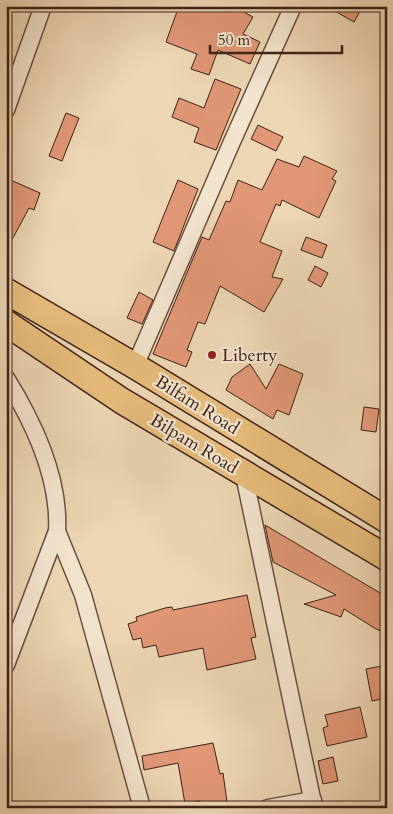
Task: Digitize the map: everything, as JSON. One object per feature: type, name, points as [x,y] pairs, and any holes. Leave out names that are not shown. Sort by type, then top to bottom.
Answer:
[{"type":"main road","name":"Bilfam Road","points":[[6,291],[136,366],[387,520]]},
{"type":"main road","name":"Bilpam Road","points":[[6,323],[122,401],[387,558]]},
{"type":"street","points":[[6,110],[43,6]]},
{"type":"street","points":[[136,366],[231,144],[294,6]]},
{"type":"street","points":[[6,378],[21,402],[42,451],[55,493],[58,515],[57,531],[6,665]]},
{"type":"street","points":[[244,474],[314,804],[268,808]]},
{"type":"street","points":[[57,531],[83,595],[142,808]]},
{"type":"building","points":[[179,6],[233,6],[253,17],[243,34],[260,42],[250,64],[218,50],[209,75],[191,69],[197,54],[166,42]]},
{"type":"building","points":[[326,6],[363,6],[354,22]]},
{"type":"building","points":[[215,79],[241,89],[216,150],[194,142],[199,128],[172,117],[179,98],[204,108]]},
{"type":"building","points":[[66,113],[79,118],[62,161],[49,156]]},
{"type":"building","points":[[258,125],[283,137],[276,151],[251,139]]},
{"type":"building","points":[[304,156],[337,171],[332,179],[336,181],[319,218],[282,200],[280,206],[276,204],[260,242],[282,251],[272,277],[283,279],[264,312],[220,286],[205,324],[198,322],[187,350],[192,352],[186,367],[153,354],[202,237],[209,240],[226,201],[230,202],[238,180],[262,190],[277,159],[299,167]]},
{"type":"building","points":[[6,178],[40,193],[34,210],[29,208],[6,251]]},
{"type":"building","points":[[178,180],[198,189],[174,251],[153,242]]},
{"type":"building","points":[[306,237],[327,245],[322,258],[301,250]]},
{"type":"building","points":[[315,266],[328,273],[321,287],[308,280]]},
{"type":"building","points":[[139,292],[153,300],[142,324],[127,318]]},
{"type":"building","points":[[250,364],[266,389],[279,364],[303,374],[289,415],[277,410],[273,419],[226,390],[232,377]]},
{"type":"building","points":[[364,407],[379,409],[376,432],[361,430]]},
{"type":"building","points":[[265,525],[387,597],[387,633],[376,629],[344,609],[341,617],[304,604],[336,595],[273,562]]},
{"type":"building","points":[[247,595],[256,637],[251,638],[256,659],[207,670],[203,648],[159,657],[156,645],[143,648],[141,638],[133,640],[128,624],[137,621],[136,617],[165,608],[172,607],[173,610]]},
{"type":"building","points":[[382,666],[387,698],[372,701],[366,669]]},
{"type":"building","points":[[360,707],[367,737],[327,746],[323,728],[328,726],[325,715]]},
{"type":"building","points":[[213,743],[220,774],[223,773],[227,802],[201,807],[200,801],[185,804],[178,763],[144,770],[142,756]]},
{"type":"building","points":[[333,757],[338,781],[323,784],[318,761]]},
{"type":"place","name":"Liberty","points":[[212,355]]}]
